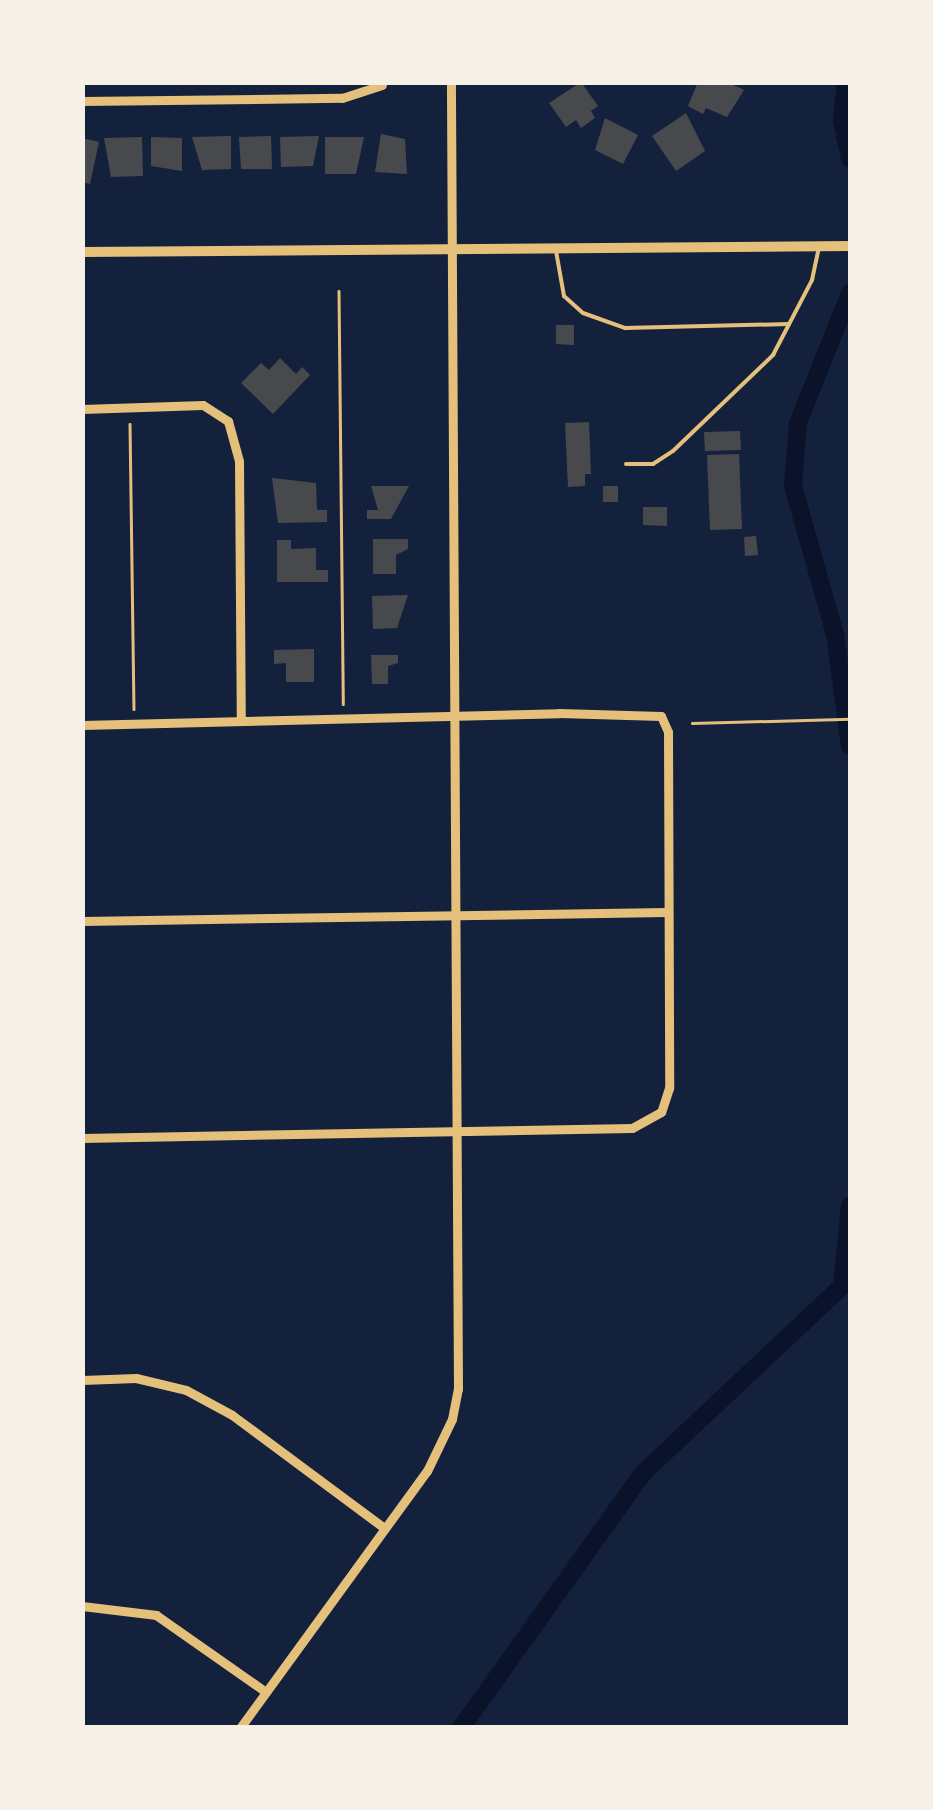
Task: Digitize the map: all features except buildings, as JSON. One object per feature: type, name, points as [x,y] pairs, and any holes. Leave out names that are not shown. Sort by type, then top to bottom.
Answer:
[{"type":"street","points":[[228,82],[228,98]]},
{"type":"street","points":[[240,1728],[428,1471],[452,1418],[460,1359],[455,248],[450,82]]},
{"type":"street","points":[[82,101],[342,98],[382,85]]},
{"type":"street","points":[[82,252],[850,246]]},
{"type":"street","points":[[82,409],[204,405],[228,421],[239,460],[240,721]]},
{"type":"street","points":[[82,725],[455,716],[661,716],[668,732],[669,1088],[661,1112],[632,1128],[82,1138]]},
{"type":"street","points":[[82,921],[666,912]]},
{"type":"street","points":[[82,1380],[162,1381],[210,1402],[384,1528]]},
{"type":"street","points":[[82,1606],[156,1614],[266,1692]]},
{"type":"lane","points":[[556,246],[564,296],[583,313],[625,328],[789,324]]},
{"type":"lane","points":[[626,464],[652,464],[673,451],[773,355],[825,246]]},
{"type":"lane","points":[[850,412],[850,492]]},
{"type":"path","points":[[339,291],[343,705]]},
{"type":"path","points":[[130,424],[134,709]]},
{"type":"path","points":[[692,723],[850,719]]},
{"type":"waterway","points":[[846,82],[842,121],[850,158]]},
{"type":"waterway","points":[[850,293],[798,423],[793,486],[835,634],[850,746]]},
{"type":"waterway","points":[[461,1728],[642,1474],[842,1286],[850,1205]]}]
